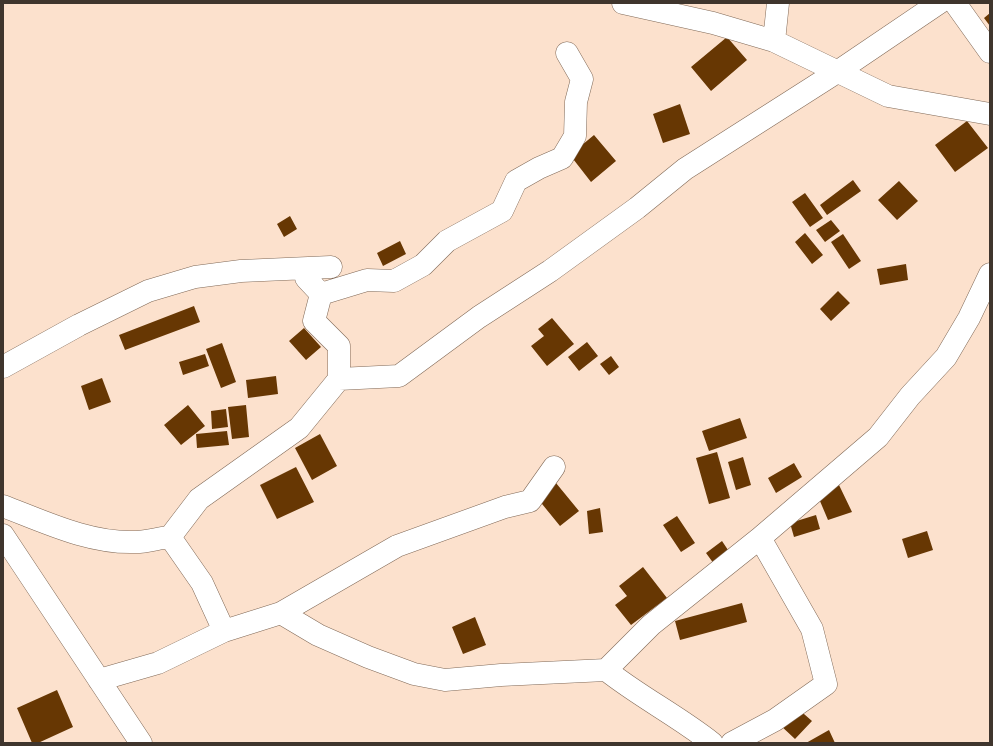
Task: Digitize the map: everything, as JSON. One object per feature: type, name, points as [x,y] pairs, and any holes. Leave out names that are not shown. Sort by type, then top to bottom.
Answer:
[{"type":"street","points":[[623,3],[713,23],[774,41],[888,96],[990,114]]},
{"type":"street","points":[[774,41],[778,3]]},
{"type":"street","points":[[339,379],[398,376],[478,317],[550,271],[637,208],[685,169],[837,72],[939,3]]},
{"type":"street","points":[[955,3],[990,52]]},
{"type":"street","points":[[321,294],[367,280],[394,280],[423,265],[447,241],[502,212],[516,181],[539,168],[562,158],[575,136],[576,102],[582,79],[568,53]]},
{"type":"street","points":[[3,367],[79,325],[148,291],[195,277],[233,272],[331,267]]},
{"type":"street","points":[[606,670],[651,625],[760,538],[878,437],[910,396],[946,357],[969,318],[990,274]]},
{"type":"street","points":[[306,278],[321,294]]},
{"type":"street","points":[[3,506],[71,532],[106,539],[136,542],[170,537],[199,499],[299,428],[339,379],[339,346],[314,321],[321,294]]},
{"type":"street","points":[[99,680],[158,663],[224,631],[281,612],[397,546],[505,507],[530,501],[554,467]]},
{"type":"street","points":[[3,535],[141,743]]},
{"type":"street","points":[[170,537],[202,582],[224,631]]},
{"type":"street","points":[[732,743],[775,720],[826,684],[812,629],[760,538]]},
{"type":"street","points":[[281,612],[318,635],[368,657],[414,674],[445,680],[501,675],[606,670],[624,684],[691,726],[712,743]]},
{"type":"building","points":[[990,13],[990,26],[984,18]]},
{"type":"building","points":[[727,37],[747,60],[711,91],[691,67]]},
{"type":"building","points":[[680,104],[690,134],[663,143],[653,114]]},
{"type":"building","points":[[967,121],[988,148],[955,172],[935,145]]},
{"type":"building","points":[[594,135],[616,161],[591,182],[570,155]]},
{"type":"building","points":[[853,180],[861,191],[827,215],[820,205]]},
{"type":"building","points":[[899,181],[918,201],[897,220],[878,200]]},
{"type":"building","points":[[805,193],[823,218],[810,227],[792,202]]},
{"type":"building","points":[[290,216],[297,229],[284,237],[277,224]]},
{"type":"building","points":[[831,220],[840,231],[825,242],[816,230]]},
{"type":"building","points":[[805,233],[823,255],[812,264],[795,242]]},
{"type":"building","points":[[843,234],[861,261],[849,269],[831,242]]},
{"type":"building","points":[[400,241],[406,254],[383,266],[377,253]]},
{"type":"building","points":[[906,264],[908,280],[880,285],[877,269]]},
{"type":"building","points":[[838,291],[850,303],[831,321],[820,309]]},
{"type":"building","points":[[194,306],[200,322],[125,350],[119,335]]},
{"type":"building","points":[[552,318],[574,344],[547,366],[531,346],[544,336],[538,329]]},
{"type":"building","points":[[304,328],[321,347],[306,360],[289,341]]},
{"type":"building","points":[[587,342],[598,356],[579,371],[568,357]]},
{"type":"building","points":[[222,343],[236,382],[221,388],[206,349]]},
{"type":"building","points":[[205,354],[209,366],[183,375],[179,362]]},
{"type":"building","points":[[611,356],[619,367],[609,375],[600,364]]},
{"type":"building","points":[[276,376],[278,394],[248,398],[246,380]]},
{"type":"building","points":[[102,378],[111,402],[89,410],[81,386]]},
{"type":"building","points":[[188,405],[205,426],[181,445],[164,425]]},
{"type":"building","points":[[246,405],[249,437],[232,439],[228,407]]},
{"type":"building","points":[[226,409],[228,427],[212,429],[211,411]]},
{"type":"building","points":[[740,418],[747,438],[709,451],[702,431]]},
{"type":"building","points":[[227,431],[229,445],[197,448],[196,434]]},
{"type":"building","points":[[320,434],[337,466],[312,480],[295,448]]},
{"type":"building","points":[[717,452],[730,498],[709,504],[696,458]]},
{"type":"building","points":[[743,457],[751,485],[736,490],[728,462]]},
{"type":"building","points":[[794,463],[802,477],[776,493],[768,478]]},
{"type":"building","points":[[296,467],[314,502],[277,519],[260,485]]},
{"type":"building","points":[[556,483],[579,511],[560,526],[538,499]]},
{"type":"building","points":[[839,485],[852,512],[828,520],[817,494]]},
{"type":"building","points":[[600,508],[603,532],[589,534],[587,511]]},
{"type":"building","points":[[816,515],[820,529],[794,537],[790,523]]},
{"type":"building","points":[[677,516],[695,543],[681,552],[663,525]]},
{"type":"building","points":[[927,531],[933,550],[908,558],[902,539]]},
{"type":"building","points":[[722,541],[730,553],[714,564],[706,553]]},
{"type":"building","points":[[643,567],[667,598],[631,625],[615,605],[627,596],[619,586]]},
{"type":"building","points":[[742,603],[747,622],[680,640],[675,621]]},
{"type":"building","points":[[475,617],[486,645],[463,654],[452,627]]},
{"type":"building","points":[[57,690],[73,727],[38,743],[32,743],[17,708]]},
{"type":"building","points":[[796,707],[812,721],[795,739],[779,724]]},
{"type":"building","points":[[829,730],[835,743],[806,743]]}]
